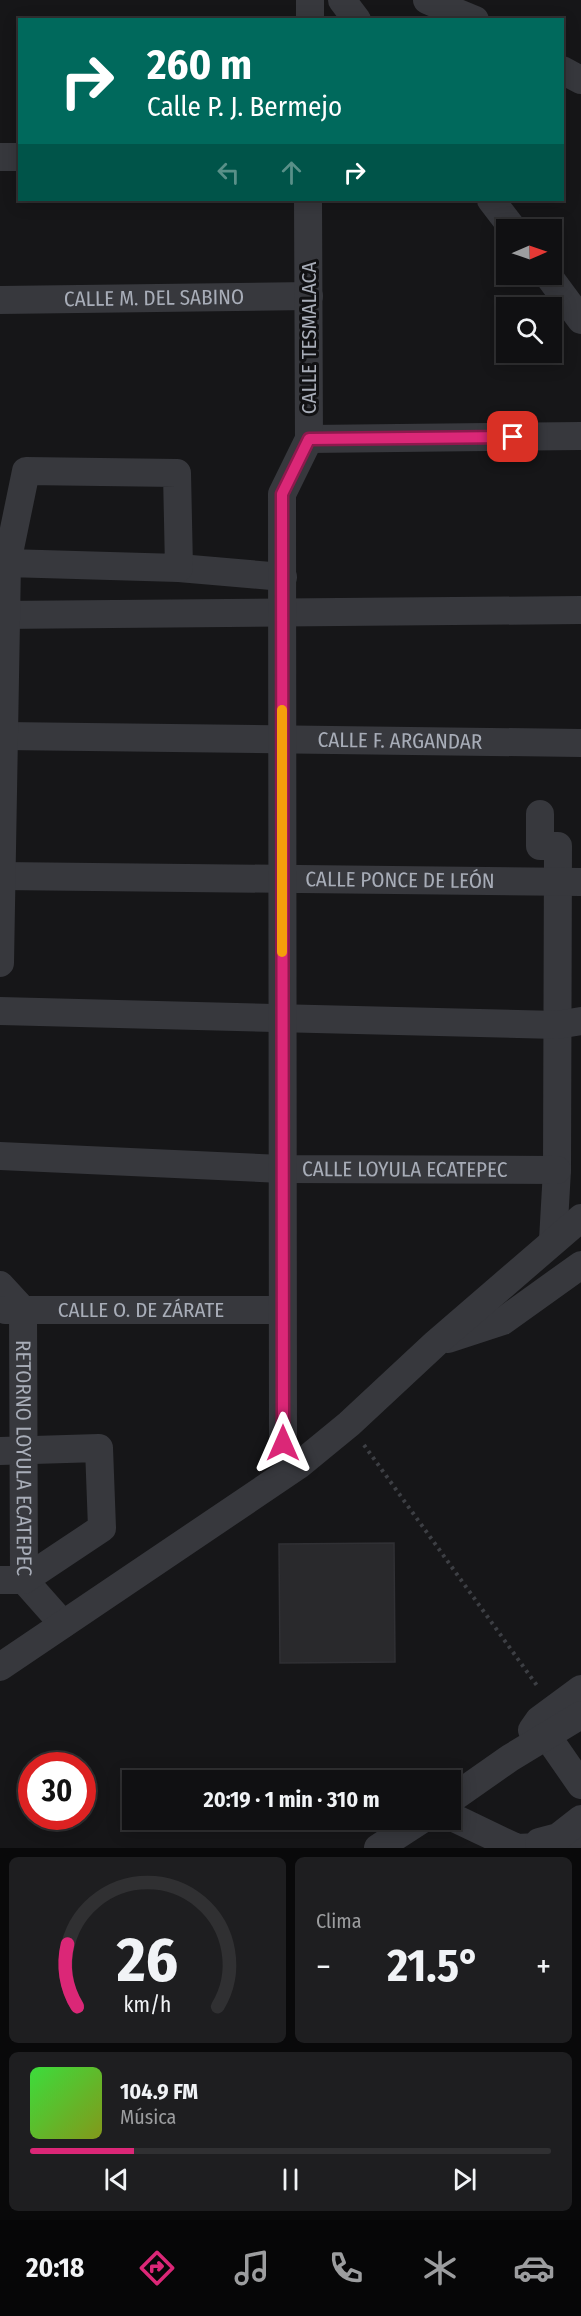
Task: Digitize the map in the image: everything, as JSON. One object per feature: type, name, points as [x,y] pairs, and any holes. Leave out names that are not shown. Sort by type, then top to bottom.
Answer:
[{"type":"street","points":[[310,0],[310,18]]},
{"type":"street","points":[[342,0],[356,18]]},
{"type":"street","points":[[427,0],[470,18]]},
{"type":"street","points":[[564,71],[581,80]]},
{"type":"street","points":[[0,157],[18,158]]},
{"type":"street","name":"CALLE TESMALACA","points":[[283,1443],[282,494],[309,439],[308,201]]},
{"type":"street","points":[[492,201],[505,219]]},
{"type":"street","points":[[555,285],[581,320]]},
{"type":"street","name":"CALLE M. DEL SABINO","points":[[0,300],[309,296]]},
{"type":"street","points":[[309,439],[581,436]]},
{"type":"street","points":[[0,963],[4,736],[3,615],[7,563],[26,471],[177,473],[179,568]]},
{"type":"street","points":[[7,563],[179,568],[283,577]]},
{"type":"street","points":[[3,615],[581,609]]},
{"type":"street","name":"CALLE F. ARGANDAR","points":[[4,736],[581,743]]},
{"type":"street","points":[[540,814],[540,846],[558,846],[569,882],[569,1023],[553,1240]]},
{"type":"street","name":"CALLE PONCE DE LEÓN","points":[[2,876],[569,882]]},
{"type":"street","points":[[0,1011],[569,1023]]},
{"type":"street","name":"CALLE LOYULA ECATEPEC","points":[[0,1156],[282,1169],[557,1170]]},
{"type":"street","points":[[0,1667],[299,1465],[349,1424],[436,1343],[581,1218]]},
{"type":"street","points":[[436,1343],[503,1321],[581,1265]]},
{"type":"street","name":"RETORNO LOYULA ECATEPEC","points":[[0,1285],[12,1310],[12,1580],[63,1624]]},
{"type":"street","name":"CALLE O. DE ZÁRATE","points":[[12,1310],[282,1310]]},
{"type":"street","points":[[12,1451],[99,1448],[102,1528],[12,1580]]},
{"type":"street","points":[[510,1758],[539,1720],[581,1689]]},
{"type":"street","points":[[461,1792],[510,1758],[581,1715]]},
{"type":"street","points":[[547,1736],[581,1785]]},
{"type":"street","points":[[517,1848],[558,1837],[581,1819]]},
{"type":"street","points":[[461,1821],[517,1848],[581,1845]]},
{"type":"street","points":[[378,1848],[406,1830]]},
{"type":"path","points":[[349,1424],[553,1709]]},
{"type":"building","points":[[394,1543],[395,1662],[280,1663],[279,1544]]},
{"type":"slow traffic","points":[[282,710],[282,952]]},
{"type":"route","points":[[283,1443],[282,494],[309,439],[513,437]]}]
